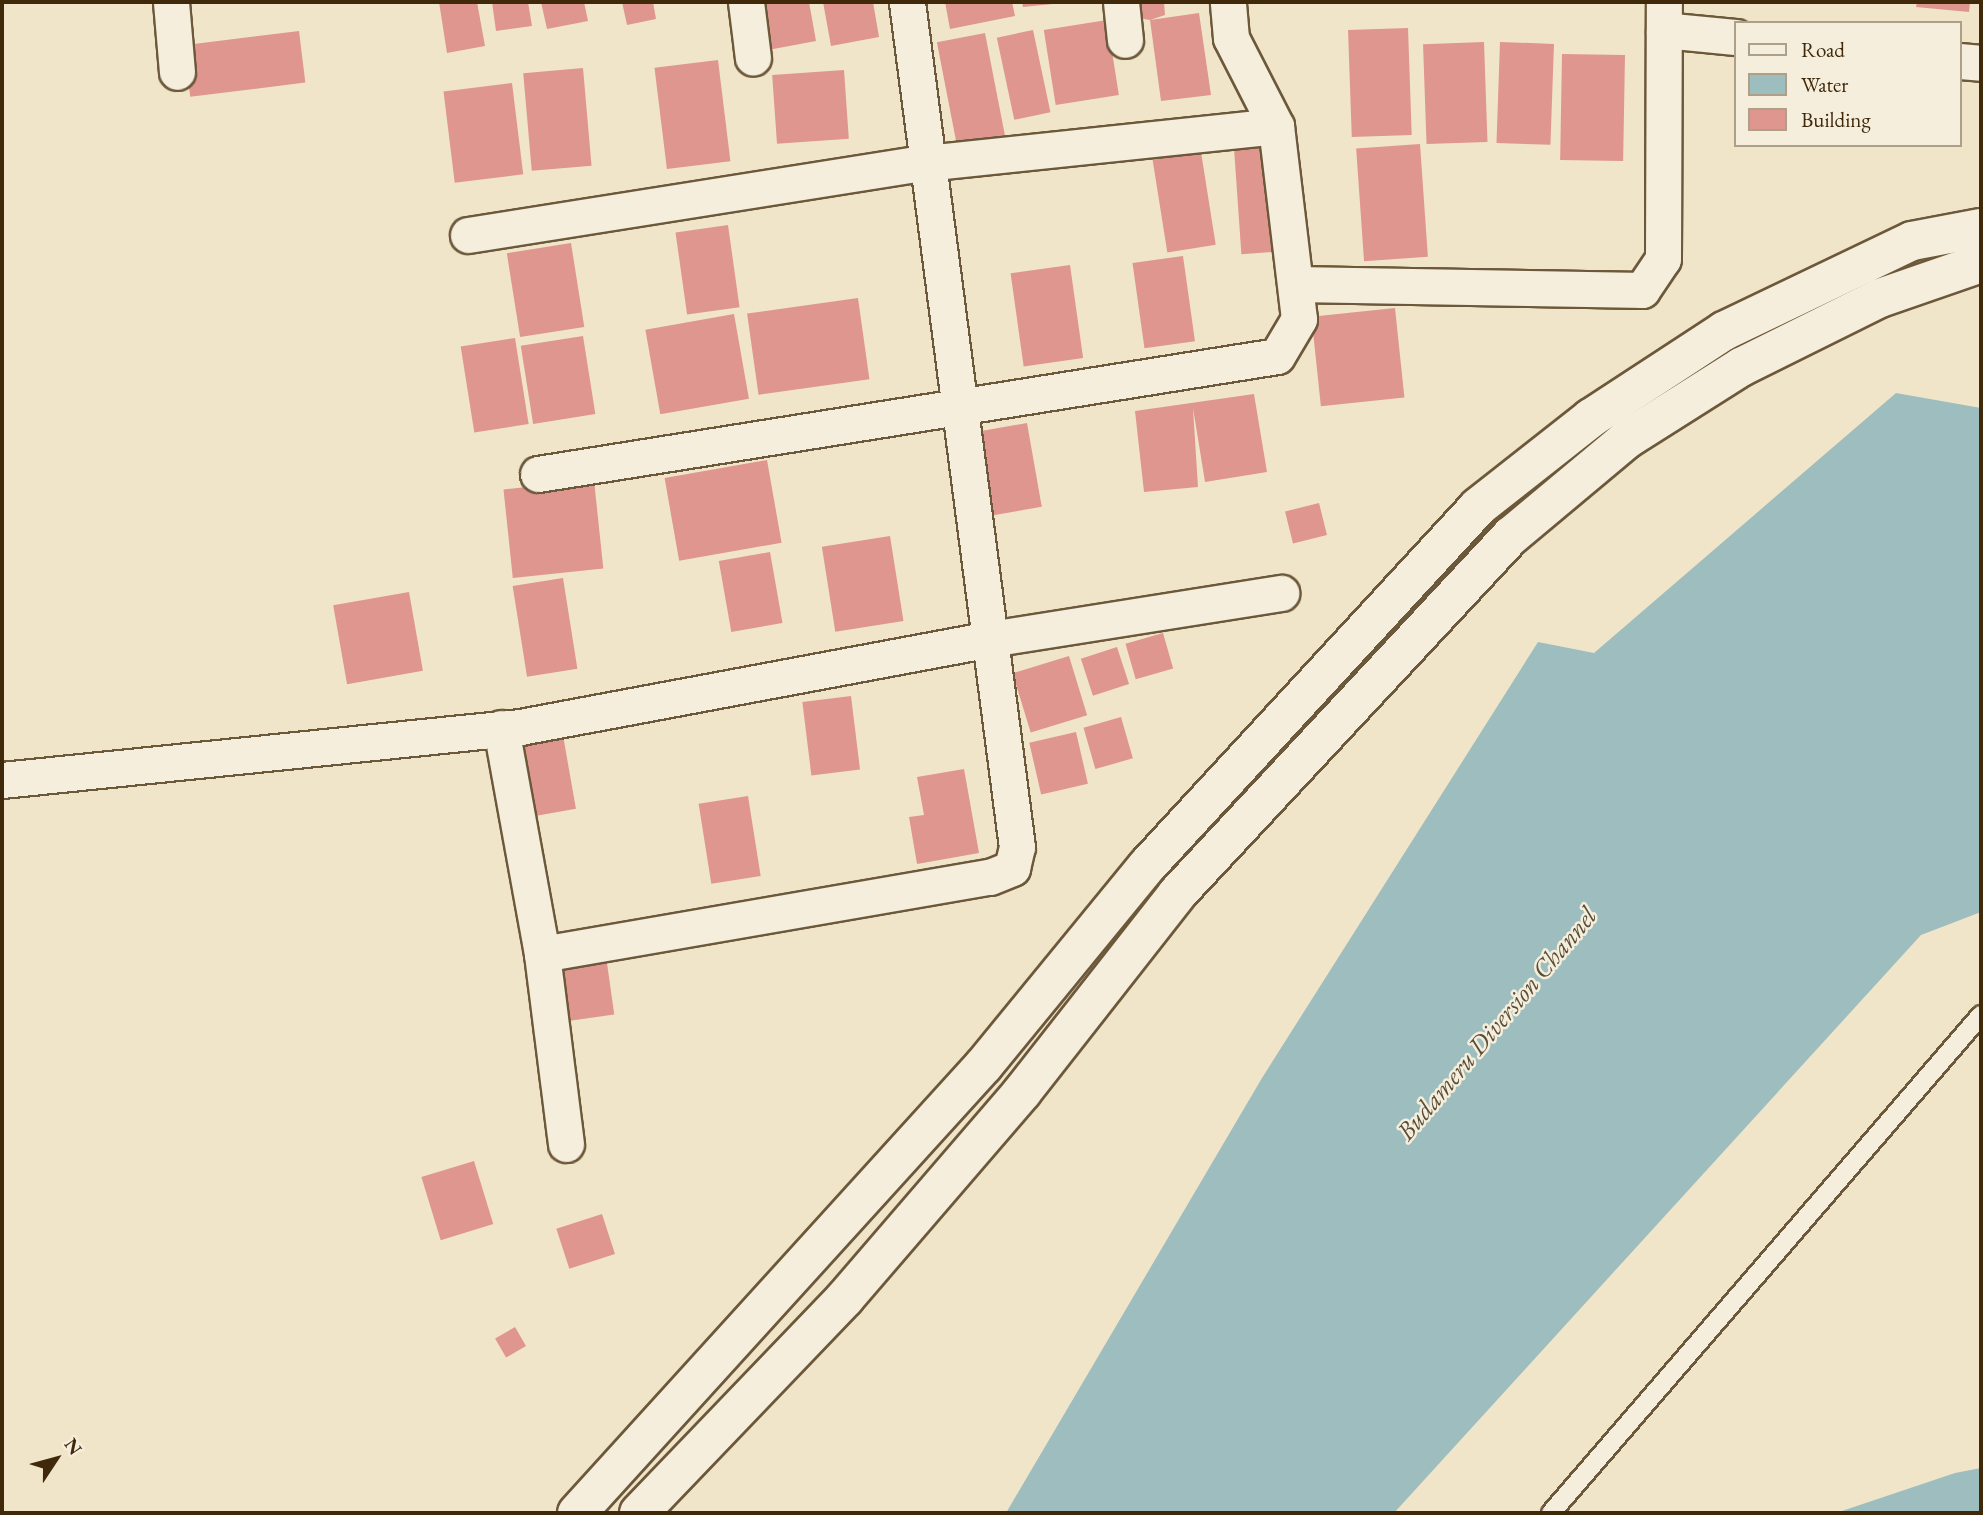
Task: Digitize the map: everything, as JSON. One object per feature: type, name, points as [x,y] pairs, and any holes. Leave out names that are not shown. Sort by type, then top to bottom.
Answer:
[{"type":"street","points":[[171,2],[177,72]]},
{"type":"street","points":[[746,2],[753,58]]},
{"type":"street","points":[[542,954],[990,877],[1012,867],[1017,847],[925,163],[907,2]]},
{"type":"street","points":[[1121,2],[1125,40]]},
{"type":"street","points":[[538,474],[958,404],[1277,356],[1299,319],[1298,284],[1276,125],[1231,38],[1228,2]]},
{"type":"street","points":[[1298,284],[1642,290],[1662,259],[1664,16],[1734,36]]},
{"type":"street","points":[[1962,61],[1981,63]]},
{"type":"street","points":[[468,235],[925,163],[1276,125]]},
{"type":"street","points":[[577,1513],[974,1075],[1165,846],[1478,507],[1591,418],[1724,331],[1912,241],[1981,228]]},
{"type":"street","points":[[639,1513],[845,1298],[1022,1092],[1177,894],[1511,536],[1627,439],[1741,367],[1880,298],[1981,263]]},
{"type":"street","points":[[2,780],[501,728],[990,639],[1281,593]]},
{"type":"street","points":[[501,728],[542,954],[566,1144]]},
{"type":"lane","points":[[1551,1513],[1981,1015]]},
{"type":"water","name":"Budameru Diversion Channel","points":[[1896,393],[1981,408],[1981,912],[1921,935],[1394,1513],[1006,1513],[1262,1078],[1538,642],[1594,653]]},
{"type":"water","points":[[1981,1468],[1981,1513],[1836,1513],[1955,1473]]},
{"type":"building","points":[[439,2],[477,2],[485,46],[447,53]]},
{"type":"building","points":[[492,2],[528,2],[532,26],[496,31]]},
{"type":"building","points":[[541,2],[584,2],[588,21],[547,29]]},
{"type":"building","points":[[622,2],[653,2],[656,19],[627,25]]},
{"type":"building","points":[[761,2],[809,2],[816,41],[768,50]]},
{"type":"building","points":[[823,2],[873,2],[879,37],[831,46]]},
{"type":"building","points":[[945,2],[1012,2],[1015,16],[950,29]]},
{"type":"building","points":[[1022,2],[1053,2],[1053,4],[1023,7]]},
{"type":"building","points":[[1129,2],[1164,2],[1165,15],[1150,20],[1130,17]]},
{"type":"building","points":[[1917,2],[1970,2],[1969,12],[1916,7]]},
{"type":"building","points":[[1199,13],[1211,95],[1161,101],[1150,20]]},
{"type":"building","points":[[1107,20],[1119,95],[1056,105],[1044,30]]},
{"type":"building","points":[[1408,28],[1412,135],[1352,137],[1348,30]]},
{"type":"building","points":[[1033,30],[1050,112],[1014,120],[997,38]]},
{"type":"building","points":[[299,31],[305,83],[190,97],[184,45]]},
{"type":"building","points":[[985,33],[1007,147],[959,156],[937,42]]},
{"type":"building","points":[[1484,42],[1487,142],[1427,144],[1423,44]]},
{"type":"building","points":[[1500,42],[1554,44],[1550,145],[1496,143]]},
{"type":"building","points":[[1562,54],[1625,55],[1623,161],[1560,160]]},
{"type":"building","points":[[718,60],[730,161],[667,169],[654,68]]},
{"type":"building","points":[[583,68],[592,166],[532,171],[523,73]]},
{"type":"building","points":[[844,70],[849,139],[777,144],[772,75]]},
{"type":"building","points":[[512,83],[523,174],[455,183],[444,91]]},
{"type":"building","points":[[1420,144],[1428,257],[1364,261],[1356,148]]},
{"type":"building","points":[[1270,147],[1277,252],[1241,254],[1234,150]]},
{"type":"building","points":[[1201,152],[1216,245],[1167,253],[1153,160]]},
{"type":"building","points":[[728,225],[740,307],[687,315],[676,232]]},
{"type":"building","points":[[571,243],[584,327],[520,337],[507,253]]},
{"type":"building","points":[[1183,256],[1195,341],[1144,348],[1132,263]]},
{"type":"building","points":[[1070,265],[1083,358],[1024,366],[1011,273]]},
{"type":"building","points":[[858,298],[869,379],[759,395],[747,314]]},
{"type":"building","points":[[1395,308],[1404,398],[1321,406],[1311,317]]},
{"type":"building","points":[[734,314],[749,399],[660,414],[645,330]]},
{"type":"building","points":[[583,336],[595,414],[533,424],[521,346]]},
{"type":"building","points":[[515,338],[529,424],[474,433],[461,347]]},
{"type":"building","points":[[1254,394],[1267,472],[1205,482],[1193,408],[1198,487],[1144,492],[1135,411]]},
{"type":"building","points":[[1027,423],[1042,507],[985,517],[970,433]]},
{"type":"building","points":[[767,460],[782,543],[679,561],[665,478]]},
{"type":"building","points":[[594,480],[603,569],[513,578],[503,490]]},
{"type":"building","points":[[1319,503],[1327,535],[1293,543],[1285,511]]},
{"type":"building","points":[[890,536],[903,621],[835,632],[822,547]]},
{"type":"building","points":[[770,552],[783,623],[731,632],[719,561]]},
{"type":"building","points":[[563,578],[577,669],[527,677],[513,586]]},
{"type":"building","points":[[409,592],[423,671],[347,684],[333,605]]},
{"type":"building","points":[[1163,633],[1173,669],[1136,679],[1126,644]]},
{"type":"building","points":[[1117,647],[1129,684],[1093,696],[1081,659]]},
{"type":"building","points":[[1069,656],[1087,715],[1031,733],[1013,673]]},
{"type":"building","points":[[851,696],[860,769],[811,775],[802,702]]},
{"type":"building","points":[[1121,717],[1133,758],[1095,769],[1084,728]]},
{"type":"building","points":[[561,724],[576,809],[527,817],[512,733]]},
{"type":"building","points":[[1076,732],[1088,784],[1041,794],[1029,743]]},
{"type":"building","points":[[964,769],[979,853],[917,864],[909,817],[924,815],[917,777]]},
{"type":"building","points":[[748,796],[761,876],[711,884],[699,804]]},
{"type":"building","points":[[607,963],[614,1014],[565,1021],[557,970]]},
{"type":"building","points":[[474,1161],[493,1224],[441,1240],[421,1177]]},
{"type":"building","points":[[602,1214],[615,1254],[569,1269],[556,1229]]},
{"type":"building","points":[[515,1327],[526,1346],[506,1358],[495,1338]]}]
